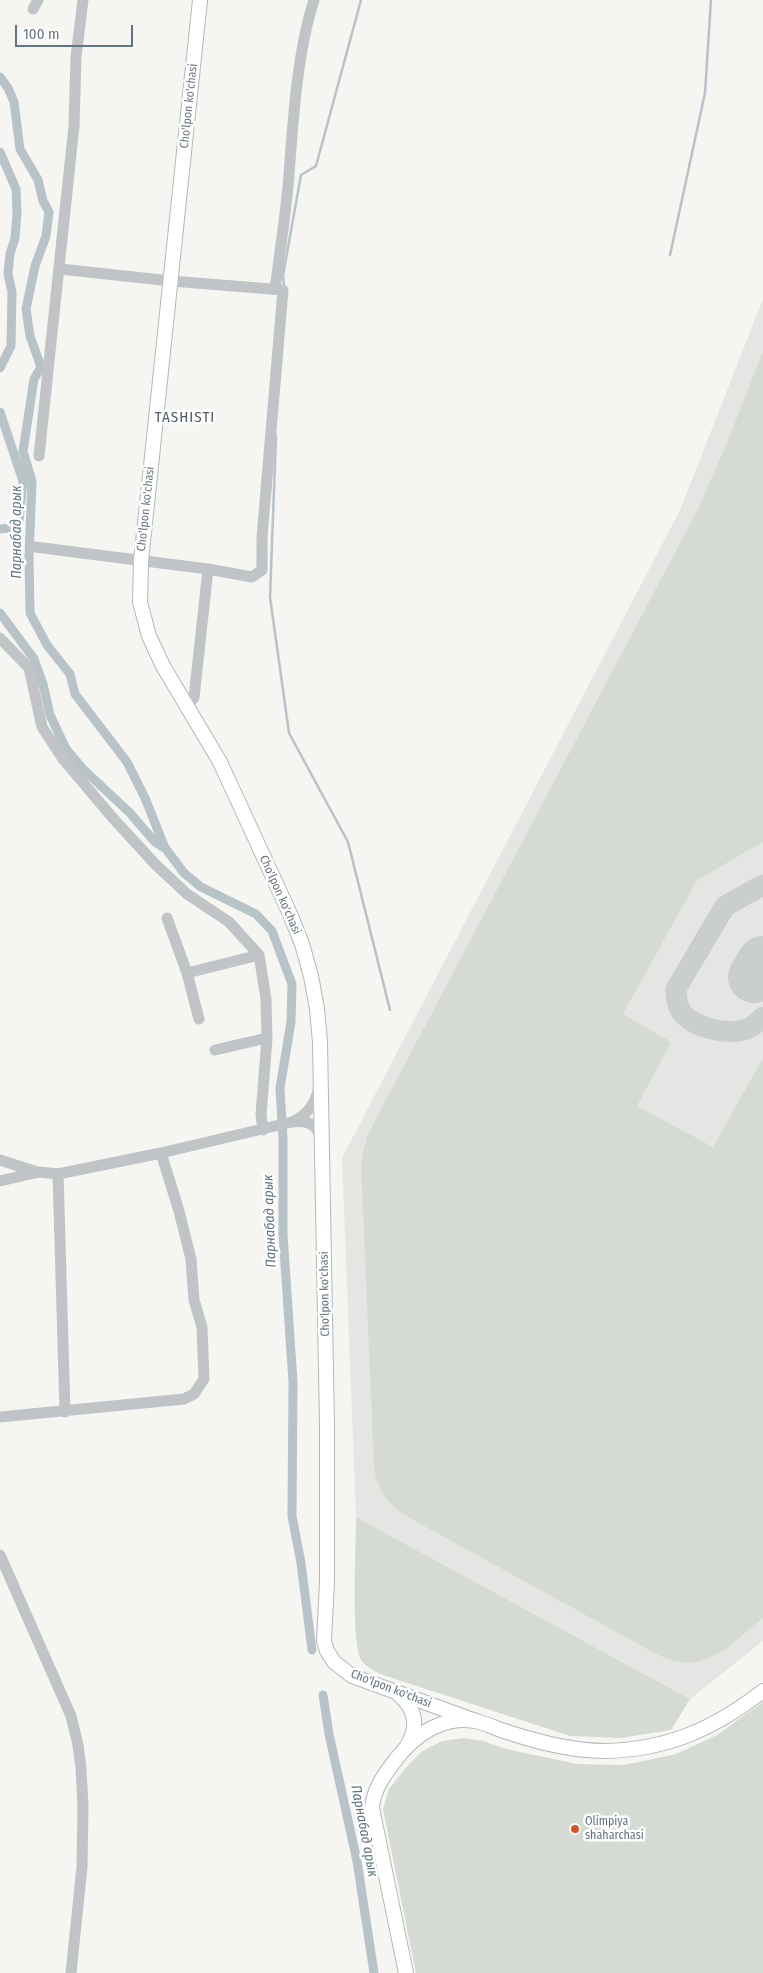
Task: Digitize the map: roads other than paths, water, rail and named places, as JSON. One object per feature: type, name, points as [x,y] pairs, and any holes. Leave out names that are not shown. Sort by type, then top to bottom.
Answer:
[{"type":"main road","name":"Cho'lpon ko'chasi","points":[[200,0],[139,588],[144,622],[157,654],[220,762],[290,914],[302,944],[311,976],[317,1009],[321,1078],[327,1426],[327,1582],[324,1641],[332,1659],[345,1672],[507,1732],[564,1747],[603,1751],[622,1750],[663,1743],[704,1730],[763,1691]]},
{"type":"main road","points":[[395,1692],[407,1702],[414,1717],[414,1731],[406,1746],[379,1783],[372,1808],[406,1973]]},
{"type":"main road","points":[[406,1746],[421,1734],[438,1725],[457,1721],[476,1721]]},
{"type":"street","points":[[39,456],[74,126],[76,57],[83,0]]},
{"type":"street","points":[[275,290],[289,176],[291,134],[306,32],[314,0]]},
{"type":"street","points":[[35,547],[208,569],[252,577],[262,570],[262,537],[283,290],[171,281],[60,269]]},
{"type":"street","points":[[186,704],[194,698],[208,569]]},
{"type":"street","points":[[0,638],[29,668],[42,727],[69,767],[155,864],[187,894],[229,922],[259,955],[264,984],[267,1038],[261,1115],[267,1129]]},
{"type":"street","points":[[167,918],[187,973],[199,1019]]},
{"type":"street","points":[[187,973],[259,955]]},
{"type":"street","points":[[216,1050],[267,1038]]},
{"type":"street","points":[[292,1122],[304,1115],[314,1104],[321,1078]]},
{"type":"street","points":[[0,1160],[39,1172],[58,1174],[161,1154],[292,1122],[304,1121],[318,1131],[322,1143]]},
{"type":"street","points":[[0,1417],[184,1400],[194,1394],[204,1379],[202,1327],[194,1300],[191,1259],[179,1211],[161,1154]]},
{"type":"street","points":[[0,1181],[39,1172]]},
{"type":"street","points":[[58,1174],[65,1412]]},
{"type":"street","points":[[0,1555],[70,1716],[78,1745],[82,1787],[82,1866],[71,1973]]},
{"type":"waterway","points":[[284,286],[283,275],[301,175],[316,166],[361,0]]},
{"type":"waterway","points":[[670,255],[705,93],[711,0]]},
{"type":"waterway","name":"Парнабад арык","points":[[0,77],[8,88],[14,102],[20,149],[38,180],[43,201],[49,212],[46,236],[35,266],[26,309],[30,336],[41,367],[34,379],[23,451],[32,481],[29,557],[30,613],[47,645],[70,674],[75,694],[127,762],[145,798],[165,848]]},
{"type":"waterway","name":"Парнабад арык","points":[[0,152],[16,189],[17,213],[15,238],[10,254],[8,274],[12,292],[11,346],[0,368]]},
{"type":"waterway","name":"Парнабад арык","points":[[0,412],[23,481],[19,521],[12,528],[0,529]]},
{"type":"waterway","points":[[276,436],[270,597],[289,733],[348,842],[390,1010]]},
{"type":"waterway","name":"Парнабад арык","points":[[0,613],[34,659],[43,684],[50,715],[66,749],[83,769],[129,812],[155,842],[166,849],[184,873],[201,887],[256,914],[272,931],[292,984],[291,1022],[280,1088],[283,1139],[283,1235],[293,1382],[292,1516],[301,1563],[312,1650]]},
{"type":"waterway","name":"Парнабад арык","points":[[323,1695],[329,1734],[357,1861],[374,1973]]},
{"type":"place","name":"Olimpiya shaharchasi","points":[[575,1829]]},
{"type":"district","name":"TASHISTI","points":[[185,418]]}]
